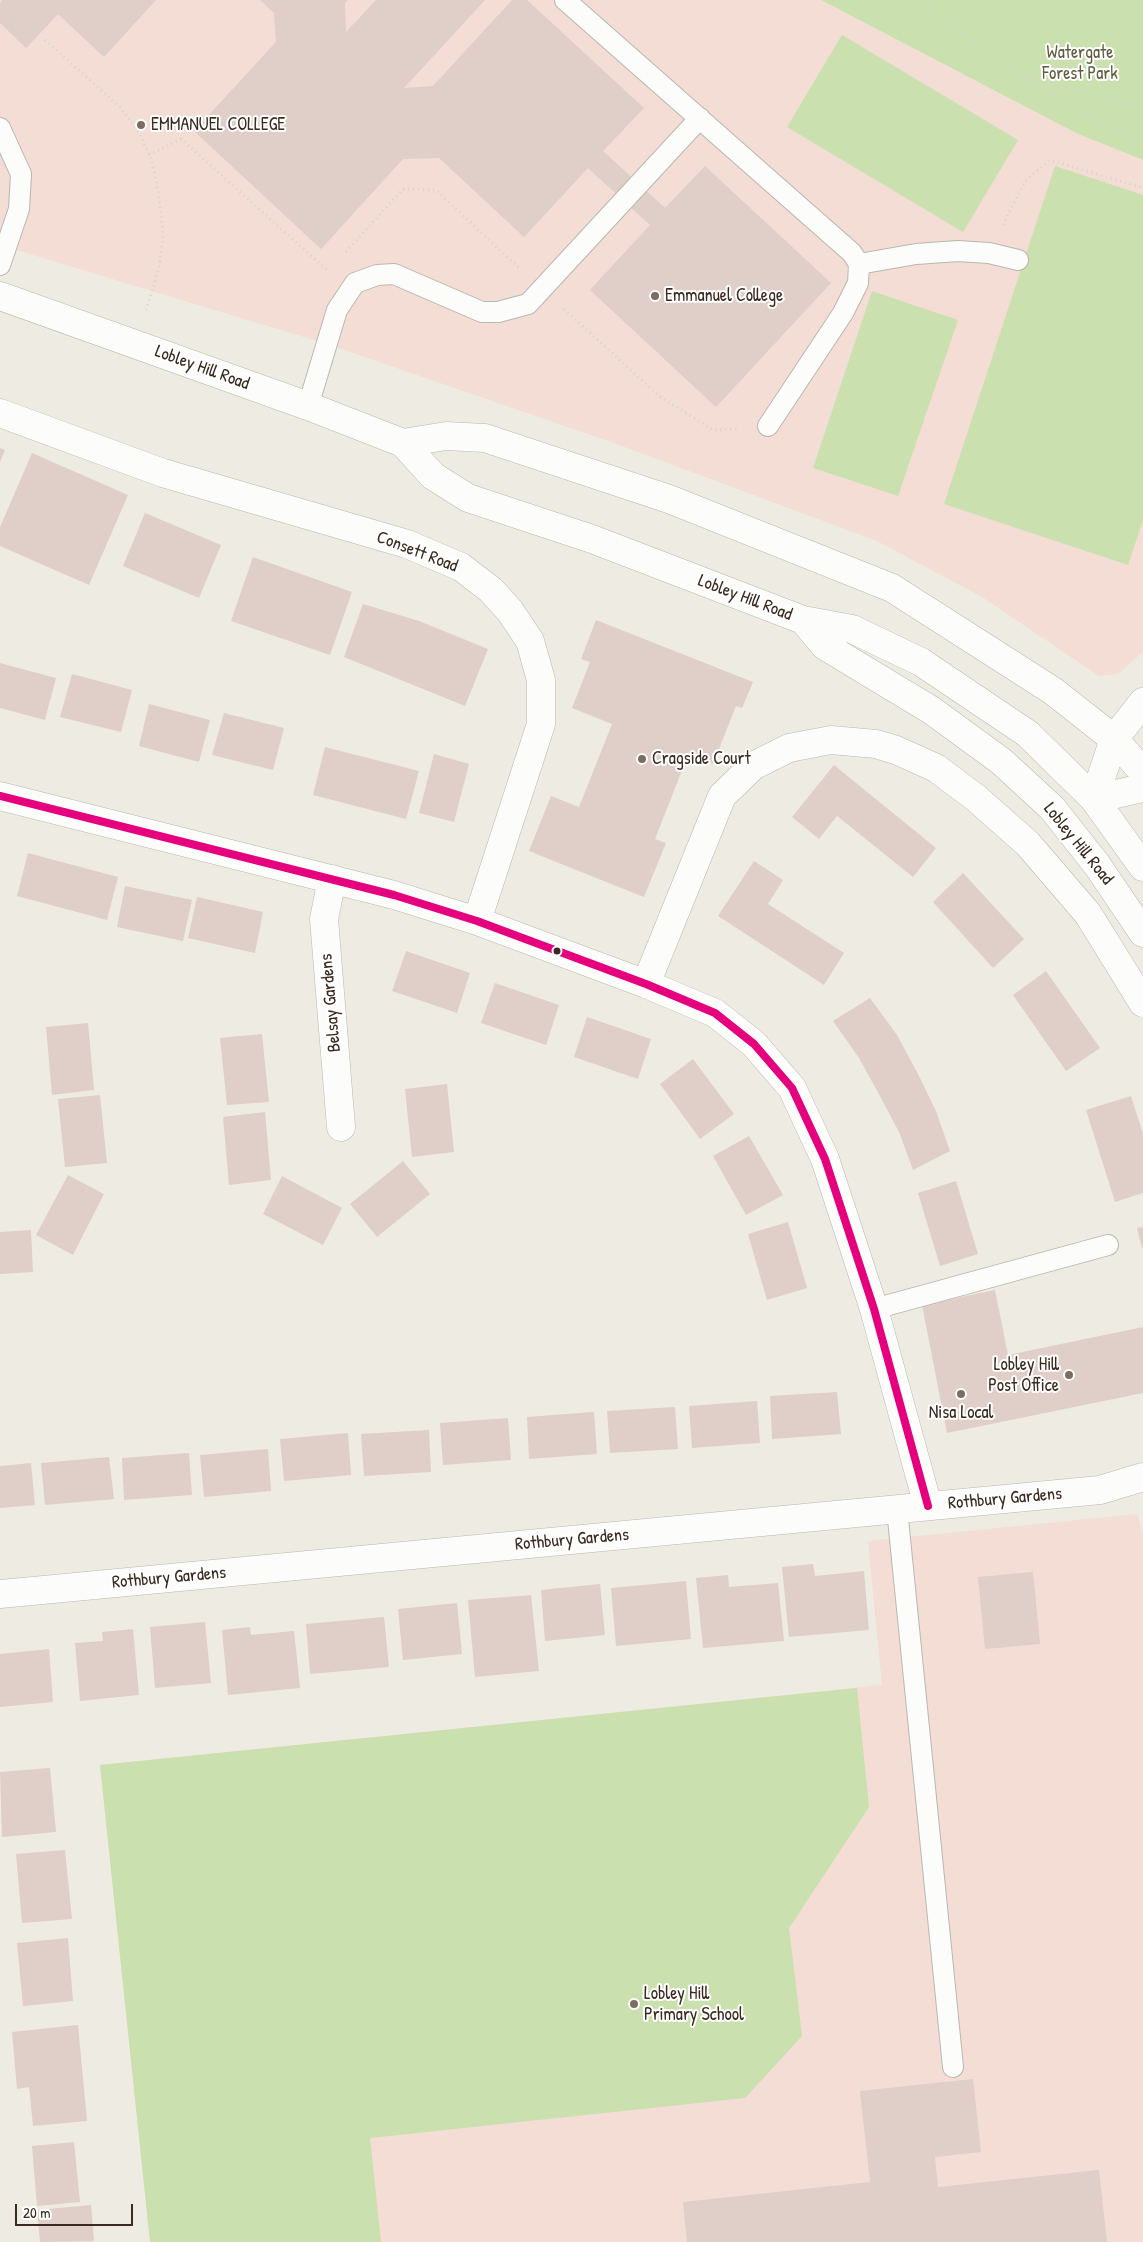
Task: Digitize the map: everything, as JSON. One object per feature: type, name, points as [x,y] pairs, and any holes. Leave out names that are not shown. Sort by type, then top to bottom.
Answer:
[{"type":"main road","name":"Lobley Hill Road","points":[[0,296],[308,406],[404,443],[432,476],[468,498],[592,539],[803,620],[825,646],[931,710],[1001,761],[1052,808],[1097,865],[1143,933]]},
{"type":"main road","name":"Consett Road","points":[[0,413],[163,473],[407,544],[461,568],[491,590],[510,611],[530,641],[540,680],[541,724],[477,921]]},
{"type":"main road","points":[[404,443],[446,436],[485,438],[669,499],[892,588],[1053,691],[1114,739],[1143,772]]},
{"type":"main road","points":[[803,620],[852,629],[921,662],[1028,734],[1094,799],[1143,867]]},
{"type":"main road","points":[[1094,799],[1114,739],[1143,702]]},
{"type":"main road","name":"Lobley Hill Road","points":[[646,984],[722,796],[753,766],[760,762],[789,748],[830,740],[876,744],[896,750],[936,768],[976,798],[1028,844],[1088,914],[1143,1003]]},
{"type":"main road","points":[[1094,799],[1143,788]]},
{"type":"main road","points":[[0,796],[394,895],[477,921],[646,984],[715,1013],[754,1044],[792,1088],[824,1159],[874,1309],[928,1506]]},
{"type":"main road","name":"Belsay Gardens","points":[[332,879],[324,919],[341,1127]]},
{"type":"main road","name":"Rothbury Gardens","points":[[0,1594],[1100,1490],[1143,1477]]},
{"type":"lane","points":[[565,0],[852,253],[859,264],[858,283],[843,313],[768,426]]},
{"type":"lane","points":[[308,406],[337,310],[355,283],[376,275],[394,274],[482,312],[504,311],[528,304],[700,118]]},
{"type":"lane","points":[[0,128],[21,174],[19,209],[0,265]]},
{"type":"lane","points":[[859,264],[958,251],[989,253],[1018,260]]},
{"type":"lane","points":[[874,1309],[1108,1245]]},
{"type":"lane","points":[[897,1509],[953,2067]]},
{"type":"path","points":[[916,0],[1018,74],[1106,124],[1143,142]]},
{"type":"path","points":[[45,40],[120,107],[139,132],[149,156],[159,196],[163,235],[159,268],[135,344]]},
{"type":"path","points":[[1018,74],[1143,108]]},
{"type":"path","points":[[149,156],[181,139],[350,290]]},
{"type":"path","points":[[989,253],[1025,181],[1050,160],[1143,188]]},
{"type":"shaded area","name":"Emmanuel College","points":[[0,0],[821,0],[1076,133],[1143,160],[1143,652],[1118,674],[1099,676],[982,597],[877,541],[611,442],[327,344],[0,245]]},
{"type":"shaded area","name":"Lobley Hill Primary School","points":[[1137,1514],[1143,1535],[1143,2242],[150,2242],[100,1765],[882,1685],[868,1541]]},
{"type":"green space","name":"Watergate Forest Park","points":[[821,0],[1143,0],[1143,160],[1076,133]]},
{"type":"green space","points":[[842,35],[1018,140],[963,232],[787,127]]},
{"type":"green space","points":[[1055,166],[1143,195],[1143,520],[1128,565],[944,504]]},
{"type":"green space","points":[[872,291],[958,320],[898,496],[813,468]]},
{"type":"green space","points":[[857,1688],[869,1807],[789,1928],[802,2036],[745,2098],[370,2138],[381,2242],[150,2242],[100,1765]]},
{"type":"building","points":[[2,0],[156,0],[104,57],[58,14],[26,48],[0,23],[0,3]]},
{"type":"building","points":[[260,0],[348,0],[345,3],[346,32],[376,0],[485,0],[404,88],[433,86],[512,0],[527,0],[644,108],[603,151],[665,208],[705,166],[831,283],[716,407],[590,290],[650,225],[588,168],[524,237],[439,158],[403,159],[321,249],[194,131],[276,42],[274,13]]},
{"type":"building","points":[[0,448],[5,450],[0,462]]},
{"type":"building","points":[[32,453],[128,495],[89,585],[0,546],[0,527]]},
{"type":"building","points":[[145,513],[221,545],[199,598],[123,566]]},
{"type":"building","points":[[253,557],[352,592],[330,655],[231,621]]},
{"type":"building","points":[[363,604],[419,621],[488,649],[465,706],[344,657]]},
{"type":"building","name":"Cragside Court","points":[[596,620],[753,682],[742,708],[736,706],[713,764],[688,755],[655,839],[666,843],[644,897],[529,851],[551,796],[579,807],[612,724],[572,708],[590,662],[581,659]]},
{"type":"building","points":[[0,663],[56,678],[45,720],[0,708]]},
{"type":"building","points":[[72,674],[132,690],[121,732],[60,717]]},
{"type":"building","points":[[149,704],[210,720],[199,762],[139,746]]},
{"type":"building","points":[[224,713],[284,728],[273,770],[212,755]]},
{"type":"building","points":[[325,747],[419,771],[406,819],[313,795]]},
{"type":"building","points":[[434,754],[469,764],[454,822],[419,813]]},
{"type":"building","points":[[834,765],[936,848],[913,877],[837,816],[819,839],[792,817]]},
{"type":"building","points":[[28,853],[118,877],[107,920],[17,896]]},
{"type":"building","points":[[754,861],[783,880],[768,904],[844,953],[824,985],[718,916]]},
{"type":"building","points":[[963,873],[1024,939],[993,968],[933,902]]},
{"type":"building","points":[[125,886],[192,900],[183,941],[117,927]]},
{"type":"building","points":[[197,897],[263,912],[255,953],[188,938]]},
{"type":"building","points":[[406,951],[470,973],[457,1013],[392,991]]},
{"type":"building","points":[[1046,971],[1100,1048],[1066,1071],[1013,995]]},
{"type":"building","points":[[495,983],[559,1005],[546,1045],[481,1023]]},
{"type":"building","points":[[870,998],[897,1035],[918,1074],[936,1111],[950,1151],[913,1170],[899,1132],[880,1096],[859,1058],[833,1021]]},
{"type":"building","points":[[587,1017],[651,1039],[638,1079],[574,1057]]},
{"type":"building","points":[[88,1023],[94,1090],[52,1095],[46,1027]]},
{"type":"building","points":[[262,1034],[269,1102],[227,1105],[220,1038]]},
{"type":"building","points":[[693,1059],[734,1114],[700,1139],[660,1084]]},
{"type":"building","points":[[447,1084],[454,1152],[412,1157],[405,1089]]},
{"type":"building","points":[[100,1095],[107,1163],[65,1167],[58,1099]]},
{"type":"building","points":[[1131,1096],[1143,1134],[1143,1193],[1115,1202],[1086,1110]]},
{"type":"building","points":[[265,1112],[271,1180],[229,1185],[223,1117]]},
{"type":"building","points":[[749,1136],[783,1195],[746,1215],[713,1156]]},
{"type":"building","points":[[403,1161],[430,1194],[377,1237],[350,1204]]},
{"type":"building","points":[[68,1175],[104,1194],[73,1255],[36,1235]]},
{"type":"building","points":[[282,1176],[342,1208],[323,1245],[263,1214]]},
{"type":"building","points":[[956,1181],[978,1254],[940,1266],[918,1193]]},
{"type":"building","points":[[788,1222],[807,1288],[767,1300],[748,1234]]},
{"type":"building","points":[[1143,1227],[1143,1248],[1142,1248],[1137,1228]]},
{"type":"building","points":[[31,1230],[33,1272],[0,1274],[0,1232]]},
{"type":"building","points":[[995,1290],[1008,1355],[1143,1327],[1143,1393],[947,1433],[922,1305]]},
{"type":"building","points":[[837,1392],[841,1434],[772,1439],[770,1396]]},
{"type":"building","points":[[757,1401],[760,1443],[692,1448],[689,1406]]},
{"type":"building","points":[[675,1407],[678,1449],[610,1453],[607,1411]]},
{"type":"building","points":[[594,1412],[597,1454],[529,1459],[527,1417]]},
{"type":"building","points":[[508,1418],[511,1460],[443,1465],[440,1423]]},
{"type":"building","points":[[429,1430],[431,1472],[364,1476],[361,1434]]},
{"type":"building","points":[[348,1433],[351,1475],[284,1481],[280,1439]]},
{"type":"building","points":[[268,1449],[271,1491],[204,1497],[200,1455]]},
{"type":"building","points":[[189,1453],[192,1495],[124,1500],[122,1458]]},
{"type":"building","points":[[109,1457],[114,1499],[45,1505],[41,1463]]},
{"type":"building","points":[[31,1463],[35,1505],[0,1508],[0,1466]]},
{"type":"building","points":[[813,1564],[815,1576],[864,1571],[869,1630],[789,1637],[782,1567]]},
{"type":"building","points":[[1033,1572],[1040,1644],[985,1649],[978,1577]]},
{"type":"building","points":[[728,1575],[729,1587],[778,1583],[784,1641],[703,1648],[696,1578]]},
{"type":"building","points":[[686,1581],[691,1639],[616,1646],[611,1588]]},
{"type":"building","points":[[600,1584],[605,1635],[545,1641],[541,1590]]},
{"type":"building","points":[[531,1595],[539,1671],[475,1677],[468,1600]]},
{"type":"building","points":[[457,1603],[462,1654],[403,1660],[398,1609]]},
{"type":"building","points":[[384,1617],[389,1667],[310,1674],[306,1624]]},
{"type":"building","points":[[205,1622],[211,1683],[155,1688],[150,1627]]},
{"type":"building","points":[[250,1627],[251,1635],[294,1631],[300,1688],[228,1695],[222,1630]]},
{"type":"building","points":[[133,1629],[139,1695],[80,1701],[75,1643],[103,1641],[102,1632]]},
{"type":"building","points":[[49,1649],[53,1702],[0,1707],[0,1654]]},
{"type":"building","points":[[50,1768],[56,1832],[2,1837],[0,1772]]},
{"type":"building","points":[[65,1850],[72,1919],[22,1923],[16,1854]]},
{"type":"building","points":[[68,1938],[73,2001],[23,2006],[17,1943]]},
{"type":"building","points":[[78,2025],[87,2121],[33,2126],[29,2087],[17,2089],[12,2032]]},
{"type":"building","points":[[973,2079],[981,2152],[935,2157],[938,2187],[1099,2170],[1107,2242],[687,2242],[683,2202],[870,2182],[860,2091]]},
{"type":"building","points":[[74,2142],[80,2202],[37,2206],[32,2146]]},
{"type":"building","points":[[91,2205],[94,2241],[40,2242],[37,2210]]},
{"type":"transit line","points":[[0,796],[394,895],[477,921],[646,984],[715,1013],[754,1044],[792,1088],[825,1159],[874,1309],[928,1506]]},
{"type":"place","name":"EMMANUEL COLLEGE","points":[[141,125]]},
{"type":"place","name":"Emmanuel College","points":[[655,296]]},
{"type":"place","name":"Cragside Court","points":[[642,759]]},
{"type":"place","name":"Lobley Hill Post Office","points":[[1069,1375]]},
{"type":"place","name":"Nisa Local","points":[[961,1394]]},
{"type":"place","name":"Lobley Hill Primary School","points":[[634,2004]]}]
